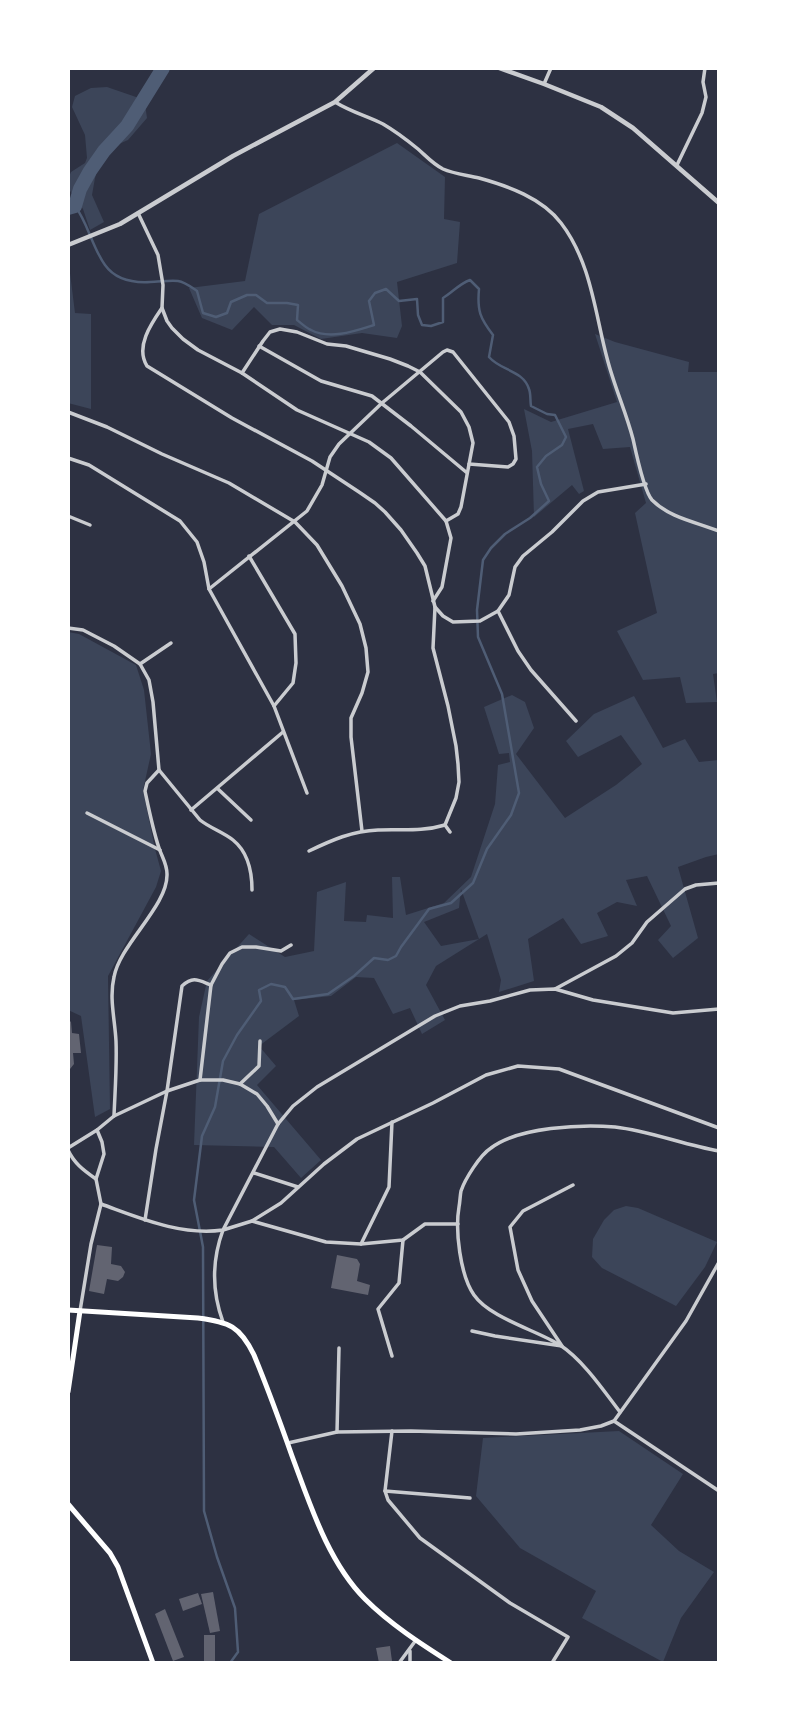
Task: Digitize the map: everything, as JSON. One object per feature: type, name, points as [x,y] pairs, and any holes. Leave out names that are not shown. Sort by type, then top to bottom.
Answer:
[{"type":"main road","points":[[68,1310],[211,1319],[236,1329],[246,1339],[254,1355],[312,1509],[344,1572],[364,1598],[416,1640],[451,1663]]},
{"type":"main road","points":[[68,1392],[80,1311]]},
{"type":"main road","points":[[68,1504],[110,1553],[118,1567],[153,1663]]},
{"type":"street","points":[[68,245],[120,224],[233,156],[335,102],[374,68]]},
{"type":"street","points":[[499,68],[601,107],[633,128],[719,202]]},
{"type":"street","points":[[544,84],[551,68]]},
{"type":"street","points":[[677,165],[702,113],[706,97],[703,82],[705,68]]},
{"type":"street","points":[[335,102],[383,124],[446,170],[502,185],[526,195],[543,205],[561,223],[583,262],[608,361],[650,497],[661,507],[686,521],[719,531]]},
{"type":"street","points":[[138,213],[158,255],[163,285],[162,308],[167,321],[183,339],[242,373],[297,411],[369,442],[391,458],[446,521],[451,538],[442,587],[433,601]]},
{"type":"street","points":[[162,308],[150,328],[142,350],[142,359],[146,366],[232,418],[312,461],[375,503],[401,530],[425,566],[435,607],[433,648],[448,706],[458,764],[456,797],[445,825]]},
{"type":"street","points":[[242,373],[270,332],[280,329],[327,344],[346,346],[390,359],[419,372],[461,412],[469,427],[472,443],[458,514],[446,521]]},
{"type":"street","points":[[259,346],[321,381],[372,396],[466,472]]},
{"type":"street","points":[[209,589],[307,511],[322,485],[330,457],[339,444],[382,403],[447,350],[453,352],[509,422],[514,436],[516,459],[513,464],[508,467],[469,464]]},
{"type":"street","points":[[68,412],[107,426],[229,483],[295,522],[329,562],[360,624],[366,648],[368,672],[351,718],[362,831]]},
{"type":"street","points":[[68,458],[89,465],[113,478],[180,521],[197,542],[209,589],[274,706],[307,793]]},
{"type":"street","points":[[435,607],[453,622],[480,621],[498,611],[509,596],[515,567],[523,556],[583,501],[598,492],[646,484]]},
{"type":"street","points":[[68,516],[90,525]]},
{"type":"street","points":[[249,556],[295,634],[296,663],[293,683],[274,706]]},
{"type":"street","points":[[498,611],[531,670],[576,721]]},
{"type":"street","points":[[68,628],[83,630],[114,646],[140,664],[149,680],[153,702],[159,770],[191,810],[208,826],[235,841],[250,866],[252,890]]},
{"type":"street","points":[[140,664],[171,643]]},
{"type":"street","points":[[191,810],[283,732]]},
{"type":"street","points":[[114,1116],[114,976],[124,954],[166,886],[167,869],[145,791],[147,783],[159,770]]},
{"type":"street","points":[[218,789],[251,820]]},
{"type":"street","points":[[87,813],[160,850]]},
{"type":"street","points":[[309,851],[345,834],[380,829],[414,831],[445,825]]},
{"type":"street","points":[[445,825],[450,832]]},
{"type":"street","points":[[555,989],[616,956],[632,943],[647,922],[685,889],[719,883]]},
{"type":"street","points":[[200,1080],[211,985],[222,964],[230,953],[242,947],[281,951],[291,945]]},
{"type":"street","points":[[145,1220],[182,986],[189,980],[196,979],[211,985]]},
{"type":"street","points":[[223,1322],[217,1306],[215,1271],[223,1230],[278,1124],[293,1106],[317,1087],[435,1016],[460,1006],[530,990],[555,989],[593,1000],[673,1013],[719,1009]]},
{"type":"street","points":[[240,1084],[259,1066],[260,1041]]},
{"type":"street","points":[[101,1204],[145,1220],[207,1233],[252,1221],[281,1203],[350,1144],[486,1074],[518,1066],[559,1069],[719,1128]]},
{"type":"street","points":[[96,1179],[73,1160],[68,1149],[114,1116],[167,1091],[200,1080],[223,1080],[240,1084],[257,1094],[278,1124]]},
{"type":"street","points":[[361,1244],[389,1187],[393,1122]]},
{"type":"street","points":[[562,1346],[493,1311],[474,1296],[464,1274],[457,1216],[461,1190],[472,1169],[490,1148],[513,1137],[543,1130],[579,1127],[616,1127],[719,1151]]},
{"type":"street","points":[[80,1311],[91,1244],[101,1204],[96,1179],[104,1154],[97,1130]]},
{"type":"street","points":[[253,1173],[298,1187]]},
{"type":"street","points":[[573,1185],[523,1210],[510,1227],[518,1270],[532,1301],[562,1346],[593,1375],[620,1412]]},
{"type":"street","points":[[252,1221],[326,1242],[361,1244],[403,1240],[425,1224],[458,1224]]},
{"type":"street","points":[[392,1356],[378,1309],[399,1283],[403,1240]]},
{"type":"street","points":[[288,1443],[337,1432],[516,1434],[580,1430],[614,1421],[686,1321],[719,1262]]},
{"type":"street","points":[[472,1331],[562,1346]]},
{"type":"street","points":[[337,1432],[339,1348]]},
{"type":"street","points":[[614,1421],[719,1492]]},
{"type":"street","points":[[392,1431],[385,1491],[388,1500],[420,1538],[510,1603],[568,1637],[552,1663]]},
{"type":"street","points":[[385,1491],[470,1498]]},
{"type":"street","points":[[399,1663],[416,1640]]},
{"type":"street","points":[[410,1649],[410,1663]]},
{"type":"shaded area","points":[[107,87],[136,97],[145,104],[147,118],[128,140],[102,154],[92,195],[104,222],[90,230],[83,209],[68,188],[71,172],[85,163],[87,158],[85,135],[72,107],[75,96],[91,88]]},
{"type":"shaded area","points":[[397,143],[445,177],[444,219],[460,222],[457,263],[397,282],[402,326],[397,338],[362,333],[321,339],[294,325],[272,325],[254,307],[232,330],[202,318],[189,288],[245,281],[259,214]]},
{"type":"shaded area","points":[[68,257],[75,313],[91,314],[91,409],[68,403]]},
{"type":"shaded area","points":[[595,334],[689,362],[688,372],[719,372],[719,673],[713,674],[717,702],[686,703],[680,677],[643,680],[617,631],[657,613],[635,513],[646,503],[630,447],[603,449],[593,424],[568,429],[584,491],[579,494],[572,485],[534,517],[532,451],[524,409],[551,422],[617,402]]},
{"type":"shaded area","points":[[68,632],[79,634],[136,665],[144,690],[151,754],[143,790],[161,871],[156,887],[108,976],[110,1109],[95,1117],[81,1016],[68,1010]]},
{"type":"shaded area","points":[[512,695],[525,702],[534,728],[516,754],[565,818],[616,785],[642,764],[621,735],[578,757],[566,741],[594,714],[634,696],[663,748],[685,739],[699,762],[719,760],[719,854],[678,867],[698,938],[673,958],[658,940],[671,926],[647,876],[626,880],[637,906],[617,902],[597,913],[608,936],[581,944],[563,918],[528,939],[534,981],[499,992],[501,980],[487,934],[436,966],[426,985],[445,1020],[422,1034],[410,1008],[393,1014],[374,978],[356,977],[331,996],[294,1000],[299,1016],[259,1046],[276,1066],[257,1085],[321,1160],[301,1178],[274,1147],[194,1145],[199,1017],[207,981],[249,934],[285,957],[314,951],[317,892],[346,882],[344,921],[366,922],[367,915],[393,918],[392,877],[400,877],[406,915],[444,903],[471,877],[495,804],[498,765],[510,762],[509,753],[499,754],[484,707]],"holes":[[[461,889],[479,939],[441,946],[424,922],[459,908]]]},
{"type":"shaded area","points":[[626,1206],[638,1208],[717,1242],[705,1267],[676,1306],[602,1268],[592,1257],[593,1239],[604,1220],[614,1210]]},
{"type":"shaded area","points":[[619,1431],[683,1474],[651,1525],[679,1551],[714,1572],[681,1618],[663,1662],[582,1618],[596,1591],[520,1548],[476,1496],[483,1438]]},
{"type":"building","points":[[68,1019],[72,1033],[79,1034],[81,1053],[73,1053],[74,1064],[68,1070]]},
{"type":"building","points":[[97,1245],[112,1247],[111,1264],[121,1266],[125,1272],[118,1281],[107,1279],[104,1294],[89,1291]]},
{"type":"building","points":[[337,1255],[357,1259],[360,1264],[357,1281],[370,1285],[368,1295],[331,1288]]},
{"type":"building","points":[[213,1592],[220,1631],[210,1633],[201,1594]]},
{"type":"building","points":[[198,1593],[202,1604],[183,1611],[179,1599]]},
{"type":"building","points":[[165,1609],[184,1657],[173,1661],[155,1614]]},
{"type":"building","points":[[204,1635],[215,1635],[215,1663],[204,1663]]},
{"type":"building","points":[[390,1646],[392,1661],[379,1663],[376,1648]]},
{"type":"waterway","points":[[68,208],[75,206],[80,189],[90,171],[127,126],[163,68]]},
{"type":"waterway","points":[[75,206],[105,265],[114,274],[137,282],[183,282],[197,291],[203,313],[216,317],[227,313],[231,302],[247,295],[256,295],[267,303],[298,305],[297,320],[311,330],[342,334],[374,325],[369,301],[375,293],[386,289],[399,301],[417,299],[422,325],[431,326],[443,322],[443,298],[470,280],[479,289],[480,314],[493,335],[489,357],[522,378],[529,389],[531,406],[555,415],[566,437],[562,445],[546,456],[537,467],[549,501],[530,518],[505,534],[483,560],[477,610],[478,637],[502,694],[519,793],[511,815],[487,849],[473,883],[451,903],[429,909],[396,956],[388,960],[374,958],[328,994],[293,999],[285,987],[271,984],[259,990],[261,1001],[223,1061],[215,1107],[202,1136],[194,1200],[203,1247],[204,1511],[235,1608],[238,1652],[230,1663]]}]
